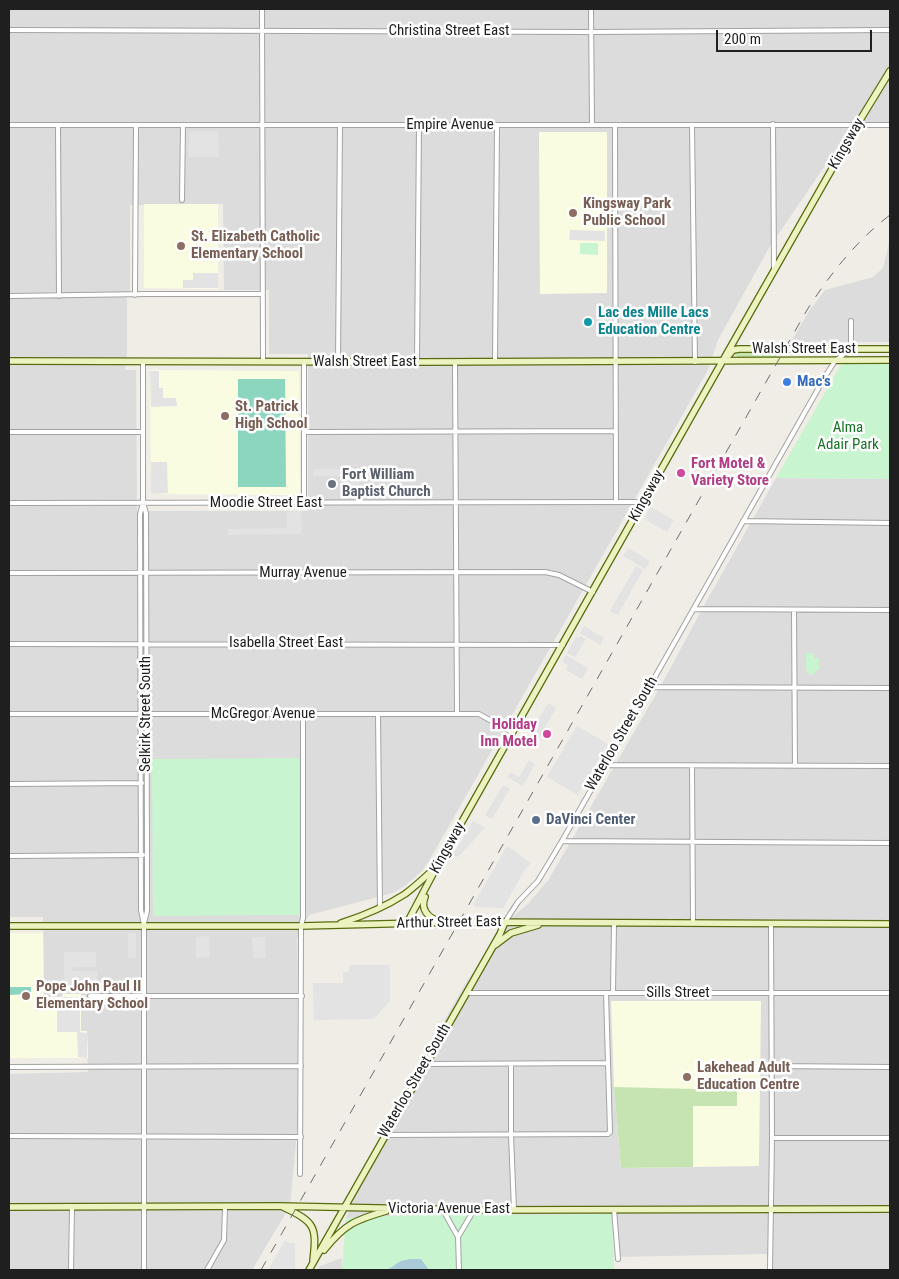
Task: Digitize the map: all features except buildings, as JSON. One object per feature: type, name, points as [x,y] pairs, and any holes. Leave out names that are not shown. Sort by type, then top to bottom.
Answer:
[{"type":"main road","name":"Kingsway","points":[[407,923],[562,644],[890,71]]},
{"type":"main road","name":"Walsh Street East","points":[[722,362],[733,350],[740,349],[890,349]]},
{"type":"main road","name":"Walsh Street East","points":[[9,361],[722,362],[890,360]]},
{"type":"main road","points":[[335,925],[380,908],[407,893],[438,865]]},
{"type":"main road","points":[[438,865],[423,900],[425,912],[434,920],[442,922]]},
{"type":"main road","name":"Arthur Street East","points":[[9,926],[301,926],[442,922],[890,924]]},
{"type":"main road","name":"Waterloo Street South","points":[[313,1263],[505,922]]},
{"type":"main road","points":[[493,946],[511,933],[549,923]]},
{"type":"main road","points":[[279,1206],[303,1217],[311,1225],[314,1234],[313,1263]]},
{"type":"main road","name":"Victoria Avenue East","points":[[9,1207],[279,1206],[442,1210],[890,1208]]},
{"type":"main road","points":[[309,1270],[335,1236],[350,1223],[391,1209]]},
{"type":"street","points":[[262,9],[262,362]]},
{"type":"street","points":[[591,9],[592,125]]},
{"type":"street","name":"Christina Street East","points":[[9,30],[591,32],[890,30]]},
{"type":"street","points":[[773,124],[774,272]]},
{"type":"street","name":"Empire Avenue","points":[[9,125],[890,125]]},
{"type":"street","points":[[58,125],[60,296]]},
{"type":"street","points":[[182,200],[183,125]]},
{"type":"street","points":[[338,362],[340,125]]},
{"type":"street","points":[[416,362],[418,125]]},
{"type":"street","points":[[495,362],[497,125]]},
{"type":"street","points":[[615,125],[616,502]]},
{"type":"street","points":[[692,125],[695,362]]},
{"type":"street","points":[[135,295],[136,126]]},
{"type":"street","points":[[9,296],[262,294]]},
{"type":"street","points":[[835,361],[851,349],[851,321]]},
{"type":"street","name":"Selkirk Street South","points":[[142,361],[143,503],[146,513],[147,714],[147,911],[144,925],[144,1270]]},
{"type":"street","name":"Waterloo Street South","points":[[505,922],[518,902],[538,881],[562,841],[835,361]]},
{"type":"street","points":[[304,362],[304,503]]},
{"type":"street","points":[[455,362],[457,714]]},
{"type":"street","points":[[9,432],[142,432]]},
{"type":"street","points":[[305,432],[615,432]]},
{"type":"street","name":"Moodie Street East","points":[[9,503],[643,502]]},
{"type":"street","name":"Selkirk Street South","points":[[143,503],[140,514],[140,910],[144,925]]},
{"type":"street","points":[[743,522],[890,523]]},
{"type":"street","name":"Murray Avenue","points":[[9,572],[552,573],[593,592]]},
{"type":"street","points":[[694,610],[890,610]]},
{"type":"street","points":[[794,610],[795,766]]},
{"type":"street","name":"Isabella Street East","points":[[9,644],[562,644]]},
{"type":"street","points":[[649,687],[890,688]]},
{"type":"street","name":"McGregor Avenue","points":[[9,714],[479,714],[513,733]]},
{"type":"street","points":[[300,1174],[303,714]]},
{"type":"street","points":[[378,714],[380,908]]},
{"type":"street","points":[[605,765],[890,766]]},
{"type":"street","points":[[692,766],[693,923]]},
{"type":"street","points":[[9,784],[147,783]]},
{"type":"street","points":[[562,841],[890,843]]},
{"type":"street","points":[[9,856],[147,855]]},
{"type":"street","points":[[613,993],[614,923]]},
{"type":"street","points":[[770,1270],[772,1138],[771,923]]},
{"type":"street","name":"Sills Street","points":[[466,993],[890,993]]},
{"type":"street","points":[[384,1135],[605,1135],[610,1132],[606,993]]},
{"type":"street","points":[[90,996],[302,996]]},
{"type":"street","points":[[425,1064],[608,1063]]},
{"type":"street","points":[[511,1064],[510,1135],[514,1210]]},
{"type":"street","points":[[9,1067],[301,1066]]},
{"type":"street","points":[[772,1066],[890,1067]]},
{"type":"street","points":[[9,1136],[301,1137]]},
{"type":"street","points":[[772,1138],[890,1138]]},
{"type":"street","points":[[207,1270],[224,1240],[225,1206]]},
{"type":"street","points":[[72,1207],[72,1270]]},
{"type":"street","points":[[614,1209],[618,1260]]},
{"type":"street","points":[[442,1210],[458,1237],[459,1270]]},
{"type":"street","points":[[458,1237],[474,1210]]},
{"type":"shaded area","points":[[9,9],[890,9],[890,125],[852,126],[769,248],[718,340],[708,370],[429,861],[422,871],[393,893],[309,915],[297,939],[297,1132],[290,1206],[252,1270],[9,1270],[9,1074],[88,1072],[87,1032],[81,1031],[63,995],[62,997],[44,997],[43,917],[9,917]],"holes":[[[223,204],[224,290],[269,290],[269,354],[308,354],[308,511],[137,511],[136,370],[125,370],[127,352],[127,291],[130,291],[130,205]]]},
{"type":"shaded area","points":[[192,131],[218,131],[219,157],[189,157],[189,135]]},
{"type":"shaded area","name":"Kingsway Park Public School","points":[[539,132],[607,132],[607,293],[540,294]]},
{"type":"shaded area","name":"St. Elizabeth Catholic Elementary School","points":[[144,204],[218,204],[218,289],[144,288]]},
{"type":"shaded area","points":[[570,230],[605,231],[605,241],[569,240]]},
{"type":"shaded area","points":[[890,239],[890,342],[791,342],[809,311],[825,290],[873,277],[883,268]]},
{"type":"shaded area","points":[[193,273],[218,273],[218,288],[183,288],[183,280],[193,280]]},
{"type":"shaded area","name":"St. Patrick High School","points":[[150,370],[299,371],[300,495],[151,494]]},
{"type":"shaded area","points":[[150,371],[159,371],[159,388],[163,388],[163,398],[176,398],[177,406],[151,407]]},
{"type":"shaded area","points":[[151,462],[167,462],[168,493],[151,494]]},
{"type":"shaded area","points":[[313,469],[359,469],[359,495],[346,495],[346,476],[313,476]]},
{"type":"shaded area","points":[[776,478],[890,479],[890,1270],[768,1270],[767,1254],[615,1257],[612,1214],[440,1214],[346,1218],[384,1128],[464,986],[507,921],[528,904],[549,879],[659,689]]},
{"type":"shaded area","points":[[651,507],[674,520],[667,532],[644,519]]},
{"type":"shaded area","points":[[301,511],[302,534],[228,535],[228,529],[287,528],[287,512]]},
{"type":"shaded area","points":[[628,548],[650,561],[645,569],[623,556]]},
{"type":"shaded area","points":[[636,566],[643,570],[618,615],[610,611]]},
{"type":"shaded area","points":[[584,626],[604,638],[600,645],[580,633]]},
{"type":"shaded area","points":[[580,636],[586,639],[575,657],[567,653],[576,637],[579,638]]},
{"type":"shaded area","points":[[566,655],[588,668],[582,679],[566,670],[568,665],[562,662]]},
{"type":"shaded area","points":[[548,703],[556,708],[538,740],[529,735]]},
{"type":"shaded area","points":[[577,726],[608,744],[578,795],[547,777]]},
{"type":"shaded area","points":[[529,760],[535,764],[523,786],[507,777],[510,772],[519,777]]},
{"type":"shaded area","points":[[503,785],[510,789],[492,819],[485,815]]},
{"type":"shaded area","points":[[473,821],[485,828],[458,857],[453,855]]},
{"type":"shaded area","points":[[507,846],[531,863],[524,871],[503,908],[477,907],[473,905]]},
{"type":"shaded area","name":"Pope John Paul II Elementary School","points":[[9,933],[43,933],[44,997],[81,994],[81,1031],[87,1031],[88,1058],[9,1058]]},
{"type":"shaded area","points":[[128,933],[136,933],[136,958],[128,958]]},
{"type":"shaded area","points":[[209,936],[210,957],[196,958],[196,937]]},
{"type":"shaded area","points":[[252,937],[265,937],[266,958],[253,958]]},
{"type":"shaded area","points":[[64,952],[96,952],[96,967],[73,967],[72,971],[97,971],[97,985],[79,985],[79,993],[64,993]]},
{"type":"shaded area","points":[[349,965],[390,965],[390,1001],[374,1019],[314,1020],[313,983],[343,983],[343,972],[349,972]]},
{"type":"shaded area","points":[[62,997],[80,997],[80,1032],[87,1033],[87,1058],[78,1057],[77,1032],[57,1032],[57,1010],[35,1011],[35,999],[62,999]]},
{"type":"shaded area","name":"Lakehead Adult Education Centre","points":[[611,1001],[761,1001],[759,1166],[621,1168],[614,1087]]},
{"type":"shaded area","points":[[285,1240],[289,1243],[295,1243],[295,1270],[268,1270]]},
{"type":"shaded area","points":[[342,1258],[342,1270],[317,1270],[320,1266]]},
{"type":"green space","points":[[580,243],[598,243],[598,255],[580,254]]},
{"type":"green space","points":[[736,352],[777,352],[779,355],[776,357],[738,357],[734,354]]},
{"type":"green space","name":"Alma Adair Park","points":[[890,363],[890,479],[776,478],[840,366],[844,364]]},
{"type":"green space","points":[[238,379],[285,379],[286,487],[238,487]]},
{"type":"green space","points":[[806,653],[814,653],[814,658],[819,658],[819,669],[812,675],[808,674],[806,669]]},
{"type":"green space","points":[[299,758],[300,915],[155,916],[153,914],[152,759]]},
{"type":"green space","points":[[9,987],[31,987],[31,994],[9,995]]},
{"type":"green space","points":[[614,1087],[737,1090],[737,1106],[693,1106],[693,1167],[621,1168]]},
{"type":"green space","points":[[440,1214],[612,1214],[614,1270],[342,1270],[346,1218]]},
{"type":"water","points":[[421,1259],[429,1270],[387,1270],[401,1261]]},
{"type":"railway","points":[[261,1270],[807,310],[845,258],[866,235],[890,215]]},
{"type":"place","name":"Kingsway Park Public School","points":[[573,213]]},
{"type":"place","name":"St. Elizabeth Catholic Elementary School","points":[[181,246]]},
{"type":"place","name":"Lac des Mille Lacs Education Centre","points":[[588,322]]},
{"type":"place","name":"Mac's","points":[[787,382]]},
{"type":"place","name":"St. Patrick High School","points":[[225,416]]},
{"type":"place","name":"Fort Motel & Variety Store","points":[[681,473]]},
{"type":"place","name":"Fort William Baptist Church","points":[[332,484]]},
{"type":"place","name":"Holiday Inn Motel","points":[[547,734]]},
{"type":"place","name":"DaVinci Center","points":[[536,820]]},
{"type":"place","name":"Pope John Paul II Elementary School","points":[[26,996]]},
{"type":"place","name":"Lakehead Adult Education Centre","points":[[687,1077]]}]
